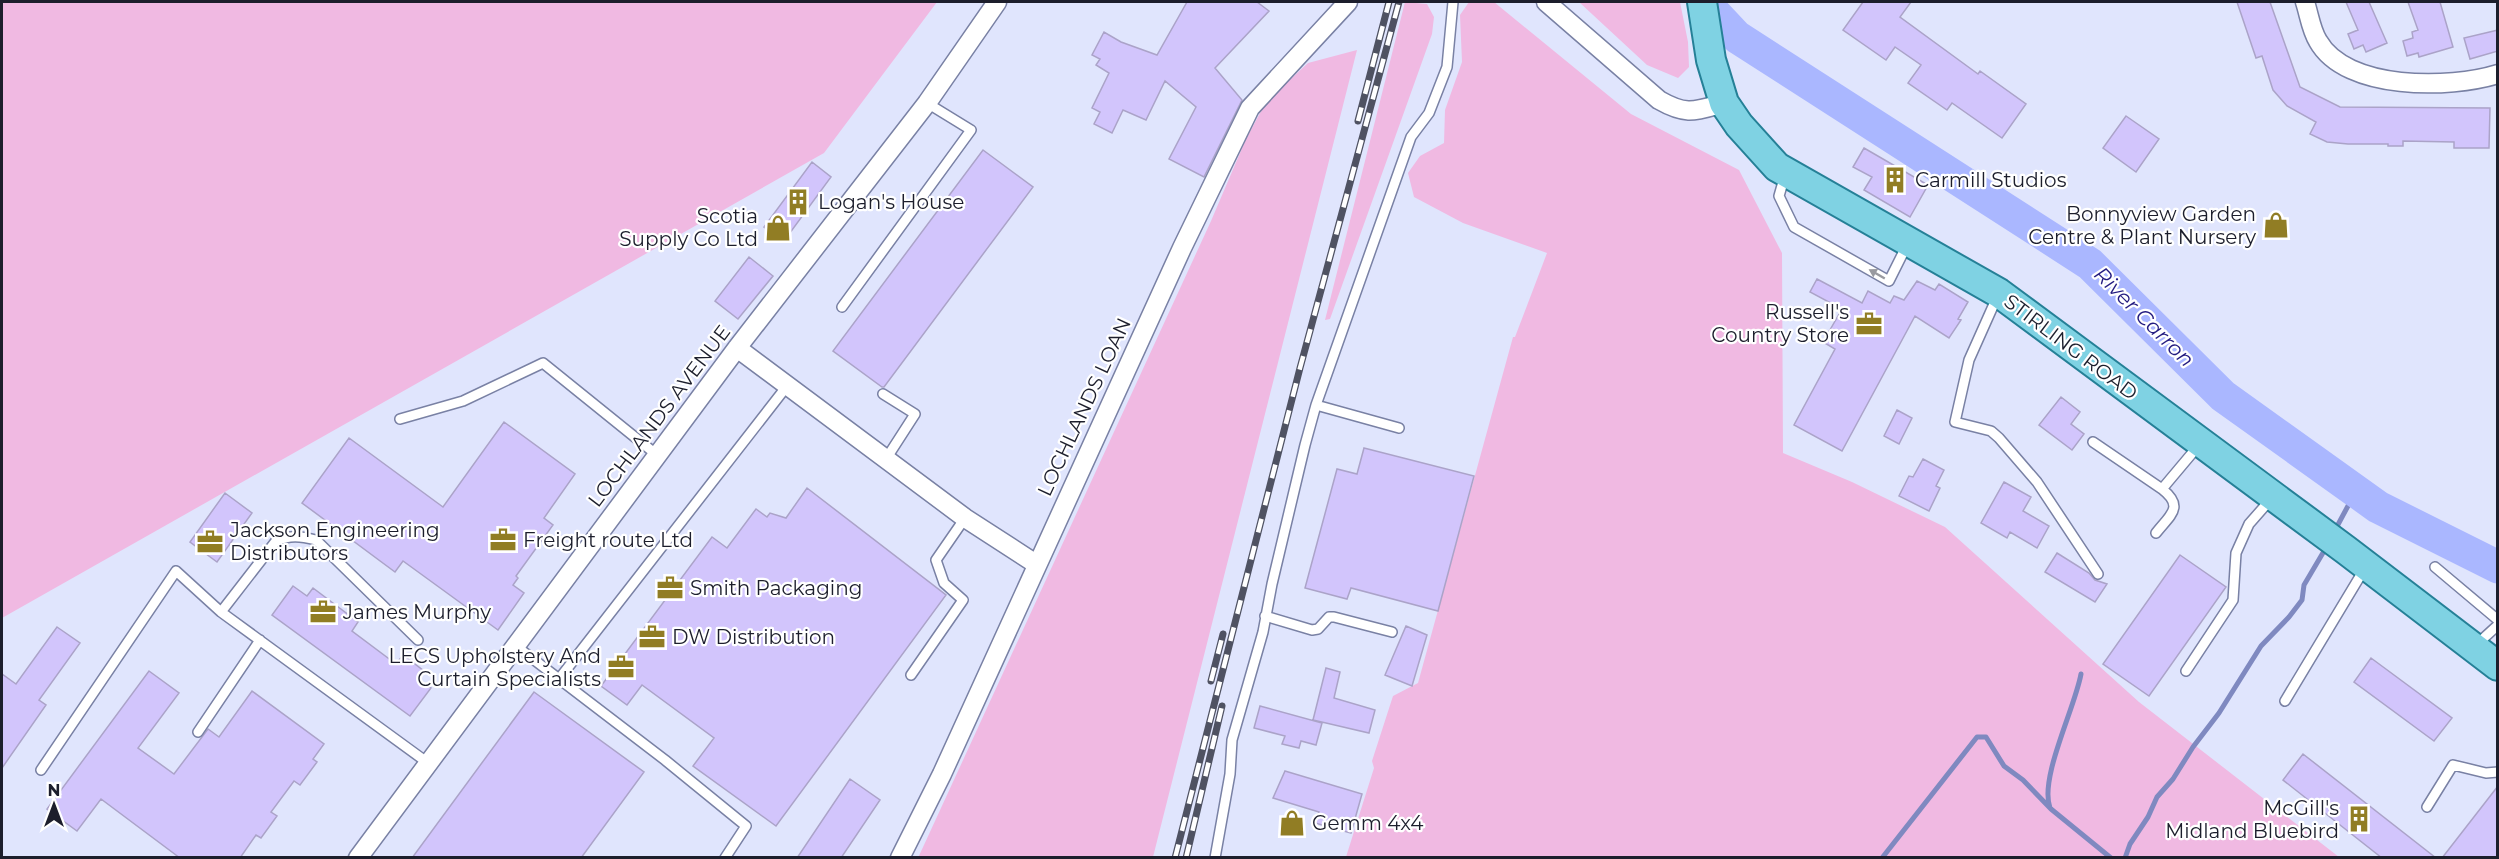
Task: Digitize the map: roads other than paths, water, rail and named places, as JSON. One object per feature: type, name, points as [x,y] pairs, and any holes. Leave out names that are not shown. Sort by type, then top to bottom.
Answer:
[{"type":"main road","name":"STIRLING ROAD","points":[[1702,2],[1711,60],[1724,103],[1755,144],[1777,167],[1999,292],[2498,666]]},
{"type":"street","name":"LOCHLANDS AVENUE","points":[[358,858],[737,348],[927,103],[997,2]]},
{"type":"street","name":"LOCHLANDS LOAN","points":[[900,858],[942,774],[1182,248],[1250,108],[1348,2]]},
{"type":"street","points":[[1546,2],[1667,105],[1676,110],[1689,111],[1724,103]]},
{"type":"street","points":[[2306,2],[2318,41],[2338,63],[2383,81],[2480,80],[2498,74]]},
{"type":"street","points":[[737,348],[965,518],[1036,564]]},
{"type":"lane","points":[[1215,858],[1230,774],[1232,740],[1263,632],[1316,405],[1412,137],[1430,113],[1447,67],[1454,2]]},
{"type":"lane","points":[[842,307],[971,130],[927,103]]},
{"type":"lane","points":[[1786,172],[1779,196],[1794,226],[1888,281],[1909,240]]},
{"type":"lane","points":[[1999,292],[1969,360],[1955,422],[1991,430],[1999,438],[2037,482],[2098,574]]},
{"type":"lane","points":[[400,419],[463,401],[543,363],[657,455]]},
{"type":"lane","points":[[559,679],[787,386]]},
{"type":"lane","points":[[883,394],[915,414],[886,459]]},
{"type":"lane","points":[[1316,405],[1399,428]]},
{"type":"lane","points":[[2093,442],[2174,498],[2174,511],[2156,533]]},
{"type":"lane","points":[[2162,489],[2200,443]]},
{"type":"lane","points":[[2186,671],[2233,600],[2236,553],[2249,524],[2273,497]]},
{"type":"lane","points":[[911,675],[963,600],[944,583],[936,560],[965,518]]},
{"type":"lane","points":[[221,612],[276,541],[290,536],[299,536],[316,540],[418,640]]},
{"type":"lane","points":[[2284,701],[2356,558]]},
{"type":"lane","points":[[2435,567],[2498,620]]},
{"type":"lane","points":[[41,770],[176,571],[221,612],[428,763]]},
{"type":"lane","points":[[1265,616],[1312,630],[1318,629],[1329,617],[1334,617],[1392,632]]},
{"type":"lane","points":[[2473,648],[2498,625]]},
{"type":"lane","points":[[198,732],[260,640]]},
{"type":"lane","points":[[516,646],[666,760],[746,826],[725,858]]},
{"type":"lane","points":[[2427,807],[2453,765],[2486,773],[2498,772]]},
{"type":"waterway","name":"River Carron","points":[[1704,2],[1737,37],[2090,264],[2223,396],[2378,507],[2498,567]]},
{"type":"waterway","points":[[2334,532],[2356,491]]},
{"type":"waterway","points":[[2125,858],[2130,844],[2148,817],[2157,797],[2173,779],[2193,747],[2219,713],[2261,646],[2302,600],[2304,585],[2327,546]]},
{"type":"waterway","points":[[2050,808],[2049,779],[2053,761],[2081,674]]},
{"type":"waterway","points":[[1882,858],[1977,737],[1986,737],[2004,766],[2023,780],[2051,809],[2111,858]]},
{"type":"railway","points":[[1358,121],[1389,2]]},
{"type":"railway","points":[[1175,858],[1300,368],[1399,2]]},
{"type":"railway","points":[[1211,681],[1223,634]]},
{"type":"railway","points":[[1186,858],[1222,706]]},
{"type":"place","name":"Carmill Studios","points":[[1895,180]]},
{"type":"place","name":"Logan's House","points":[[798,202]]},
{"type":"place","name":"Bonnyview Garden Centre & Plant Nursery","points":[[2276,225]]},
{"type":"place","name":"Scotia Supply Co Ltd","points":[[778,228]]},
{"type":"place","name":"Russell's Country Store","points":[[1869,324]]},
{"type":"place","name":"Freight route Ltd","points":[[503,540]]},
{"type":"place","name":"Jackson Engineering Distributors","points":[[210,542]]},
{"type":"place","name":"Smith Packaging","points":[[670,588]]},
{"type":"place","name":"James Murphy","points":[[323,612]]},
{"type":"place","name":"DW Distribution","points":[[652,637]]},
{"type":"place","name":"LECS Upholstery And Curtain Specialists","points":[[621,667]]},
{"type":"place","name":"McGill's Midland Bluebird","points":[[2359,819]]},
{"type":"place","name":"Gemm 4x4","points":[[1292,823]]}]
